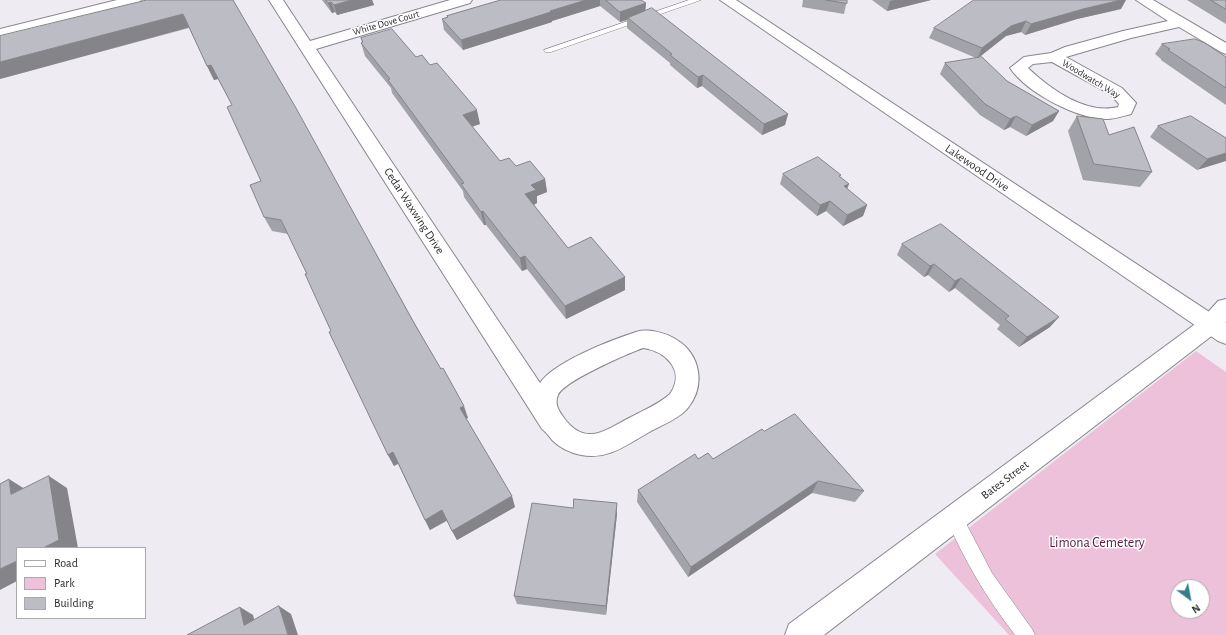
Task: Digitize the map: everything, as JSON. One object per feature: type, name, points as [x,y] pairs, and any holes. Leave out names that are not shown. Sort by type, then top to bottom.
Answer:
[{"type":"street","points":[[0,33],[134,0]]},
{"type":"street","name":"Cedar Waxwing Drive","points":[[276,0],[551,421]]},
{"type":"street","name":"White Dove Court","points":[[306,46],[465,0]]},
{"type":"street","name":"Lakewood Drive","points":[[727,0],[1221,322]]},
{"type":"street","points":[[1143,0],[1226,49]]},
{"type":"street","name":"Woodwatch Way","points":[[1054,56],[1116,91],[1128,102],[1125,110],[1108,114],[1092,113],[1067,102],[1038,85],[1018,68],[1030,60],[1054,56],[1128,34],[1182,22]]},
{"type":"street","name":"Bates Street","points":[[800,635],[954,518],[1221,322]]},
{"type":"street","points":[[643,339],[656,341],[667,345],[684,362],[688,374],[688,385],[678,402],[607,443],[593,445],[578,443],[566,438],[551,421],[546,408],[545,397],[551,386],[560,376],[630,343],[643,339]]},
{"type":"lane","points":[[548,50],[697,0]]},
{"type":"lane","points":[[954,518],[968,549],[998,599],[1026,635]]},
{"type":"green space","name":"Limona Cemetery","points":[[1196,351],[1226,372],[1226,635],[1009,635],[935,554]]},
{"type":"building","points":[[147,0],[233,0],[296,108],[414,323],[441,369],[443,368],[464,406],[460,408],[512,496],[452,531],[442,510],[425,520],[393,452],[388,455],[329,332],[331,331],[305,274],[307,274],[281,220],[264,217],[250,185],[261,181],[227,107],[232,105],[211,65],[207,66],[183,14],[0,62],[0,36]]},
{"type":"building","points":[[326,0],[352,0],[334,5],[331,2],[328,3]]},
{"type":"building","points":[[501,0],[586,0],[461,40],[442,19],[448,17],[447,16]]},
{"type":"building","points":[[606,0],[641,0],[646,3],[620,12]]},
{"type":"building","points":[[826,0],[847,0],[847,3]]},
{"type":"building","points":[[974,0],[1121,0],[1031,24],[1026,21],[1011,26],[982,48],[934,28]]},
{"type":"building","points":[[1211,0],[1226,0],[1226,9]]},
{"type":"building","points":[[652,8],[788,114],[764,124],[703,75],[698,77],[670,55],[672,54],[628,18]]},
{"type":"building","points":[[392,29],[416,57],[422,55],[430,65],[437,63],[477,110],[463,115],[500,161],[509,158],[516,166],[530,161],[545,179],[531,185],[536,190],[525,194],[568,248],[591,237],[625,277],[565,306],[525,256],[520,258],[483,211],[481,212],[461,184],[464,183],[388,80],[390,79],[361,43],[363,42],[361,38]]},
{"type":"building","points":[[1195,39],[1205,43],[1226,57],[1226,88],[1168,50],[1170,49],[1162,44]]},
{"type":"building","points":[[982,57],[1007,81],[1059,111],[1032,125],[1016,116],[1010,119],[985,104],[945,63]]},
{"type":"building","points":[[1077,116],[1103,119],[1109,135],[1134,127],[1152,172],[1094,164]]},
{"type":"building","points":[[1191,116],[1226,138],[1226,153],[1207,159],[1158,126]]},
{"type":"building","points":[[818,157],[841,175],[839,176],[849,184],[844,186],[867,205],[847,215],[830,201],[820,205],[783,174]]},
{"type":"building","points":[[941,224],[1059,317],[1027,337],[1005,319],[1009,316],[961,278],[955,281],[934,264],[930,266],[902,244]]},
{"type":"building","points":[[795,414],[864,491],[818,481],[691,567],[638,490],[695,454],[698,459],[708,453],[713,459],[762,429],[764,431]]},
{"type":"building","points":[[49,476],[59,540],[45,547],[16,547],[16,561],[0,569],[0,484],[9,479],[11,494]]},
{"type":"building","points":[[574,499],[617,503],[606,606],[514,596],[532,503],[573,508]]},
{"type":"building","points":[[279,606],[288,635],[187,635],[240,607],[244,625]]}]
